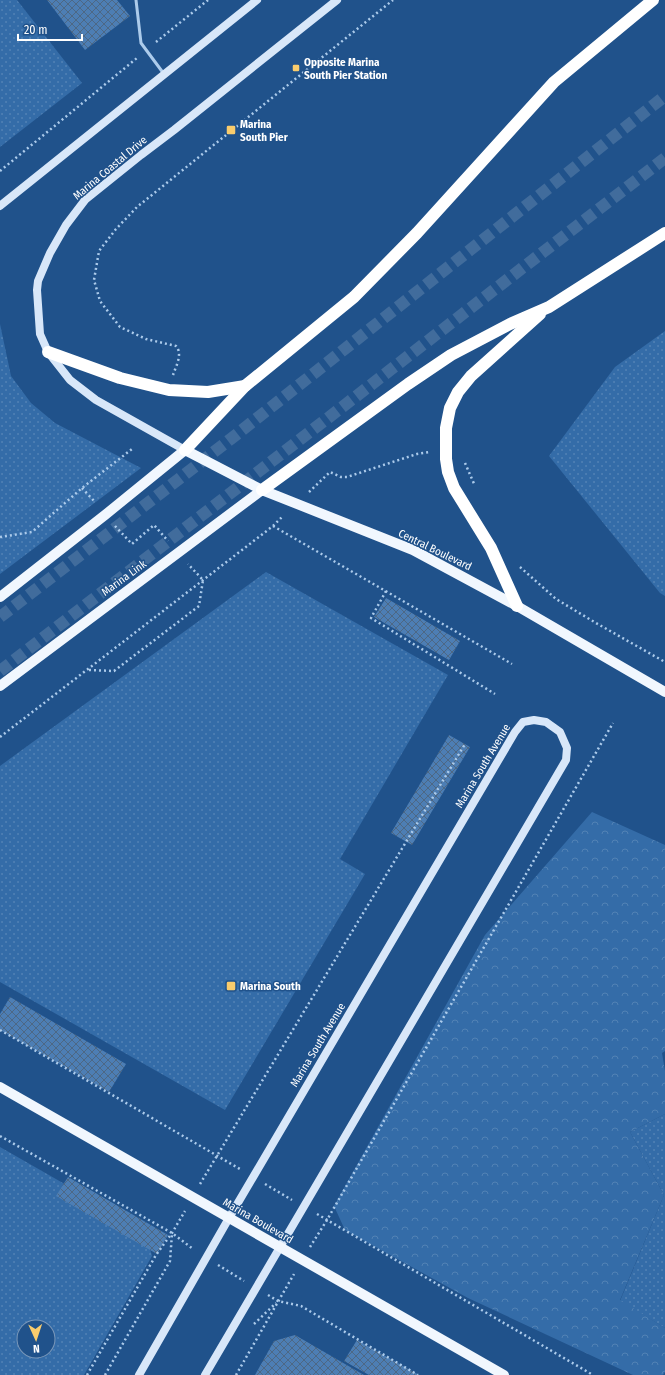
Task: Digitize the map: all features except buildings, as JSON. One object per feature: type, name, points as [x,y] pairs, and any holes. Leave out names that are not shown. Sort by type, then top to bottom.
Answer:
[{"type":"highway","points":[[185,450],[245,386],[354,297],[417,233],[554,82],[653,0]]},
{"type":"highway","points":[[262,490],[408,384],[451,355],[510,324],[549,306],[665,233]]},
{"type":"highway","points":[[517,606],[491,548],[454,488],[448,472],[446,459],[446,428],[450,408],[458,392],[471,376],[549,306]]},
{"type":"highway","points":[[48,352],[120,378],[169,390],[208,392],[245,386]]},
{"type":"main road","name":"Central Boulevard","points":[[185,450],[262,490],[413,550],[517,606],[665,692]]},
{"type":"main road","points":[[0,597],[106,515],[185,450]]},
{"type":"main road","name":"Marina Link","points":[[0,686],[78,626],[179,554],[262,490]]},
{"type":"main road","name":"Marina Boulevard","points":[[0,1087],[504,1375]]},
{"type":"street","points":[[0,206],[257,0]]},
{"type":"street","name":"Marina Coastal Drive","points":[[185,450],[96,400],[70,380],[48,352],[40,334],[37,290],[38,281],[50,253],[66,225],[85,200],[141,154],[180,125],[337,0]]},
{"type":"street","name":"Marina South Avenue","points":[[139,1375],[229,1218],[515,732],[523,722],[534,720],[546,722],[560,732],[567,748],[566,760],[205,1375]]},
{"type":"lane","points":[[136,0],[141,43],[164,75]]},
{"type":"path","points":[[0,171],[208,0]]},
{"type":"path","points":[[169,390],[179,350],[176,346],[146,339],[120,327],[100,301],[94,280],[99,251],[116,229],[137,207],[393,0]]},
{"type":"path","points":[[0,537],[32,532],[82,488],[132,449]]},
{"type":"path","points":[[330,472],[341,477],[347,477],[417,454],[435,452]]},
{"type":"path","points":[[463,458],[475,487]]},
{"type":"path","points":[[82,488],[132,544],[154,525],[203,580]]},
{"type":"path","points":[[0,737],[89,670],[273,526],[512,664]]},
{"type":"path","points":[[518,566],[556,599],[665,662]]},
{"type":"path","points":[[89,670],[114,671],[199,606],[203,580]]},
{"type":"path","points":[[386,591],[371,618],[495,694]]},
{"type":"path","points":[[327,1220],[613,723]]},
{"type":"path","points":[[216,1156],[465,744]]},
{"type":"path","points":[[0,1030],[594,1375]]},
{"type":"path","points":[[0,1136],[172,1234],[206,1258],[278,1301],[301,1306],[418,1375]]},
{"type":"path","points":[[87,1375],[156,1255],[172,1234]]},
{"type":"path","points":[[105,1375],[170,1260],[172,1234]]},
{"type":"path","points":[[236,1375],[278,1301]]},
{"type":"green space","points":[[0,0],[17,0],[82,83],[0,147]]},
{"type":"green space","points":[[0,324],[11,376],[31,403],[55,423],[141,468],[0,574]]},
{"type":"green space","points":[[665,331],[665,596],[660,593],[549,456],[615,367]]},
{"type":"green space","points":[[266,572],[448,675],[340,859],[365,874],[225,1110],[0,982],[0,766]]},
{"type":"green space","points":[[592,812],[665,845],[665,1051],[662,1053],[665,1071],[665,1114],[630,1132],[664,1195],[620,1300],[665,1328],[665,1372],[663,1375],[633,1375],[468,1298],[345,1230],[334,1206],[485,935]]},
{"type":"green space","points":[[665,1114],[665,1328],[620,1301],[664,1195],[630,1132]]},
{"type":"green space","points":[[0,1147],[145,1230],[152,1256],[84,1375],[0,1375]]},
{"type":"tunnel","points":[[0,617],[232,438],[665,96]]},
{"type":"tunnel","points":[[0,671],[665,158]]},
{"type":"place","name":"Opposite Marina South Pier Station","points":[[296,68]]},
{"type":"place","name":"Marina South Pier","points":[[231,130]]},
{"type":"place","name":"Marina South","points":[[231,986]]}]
